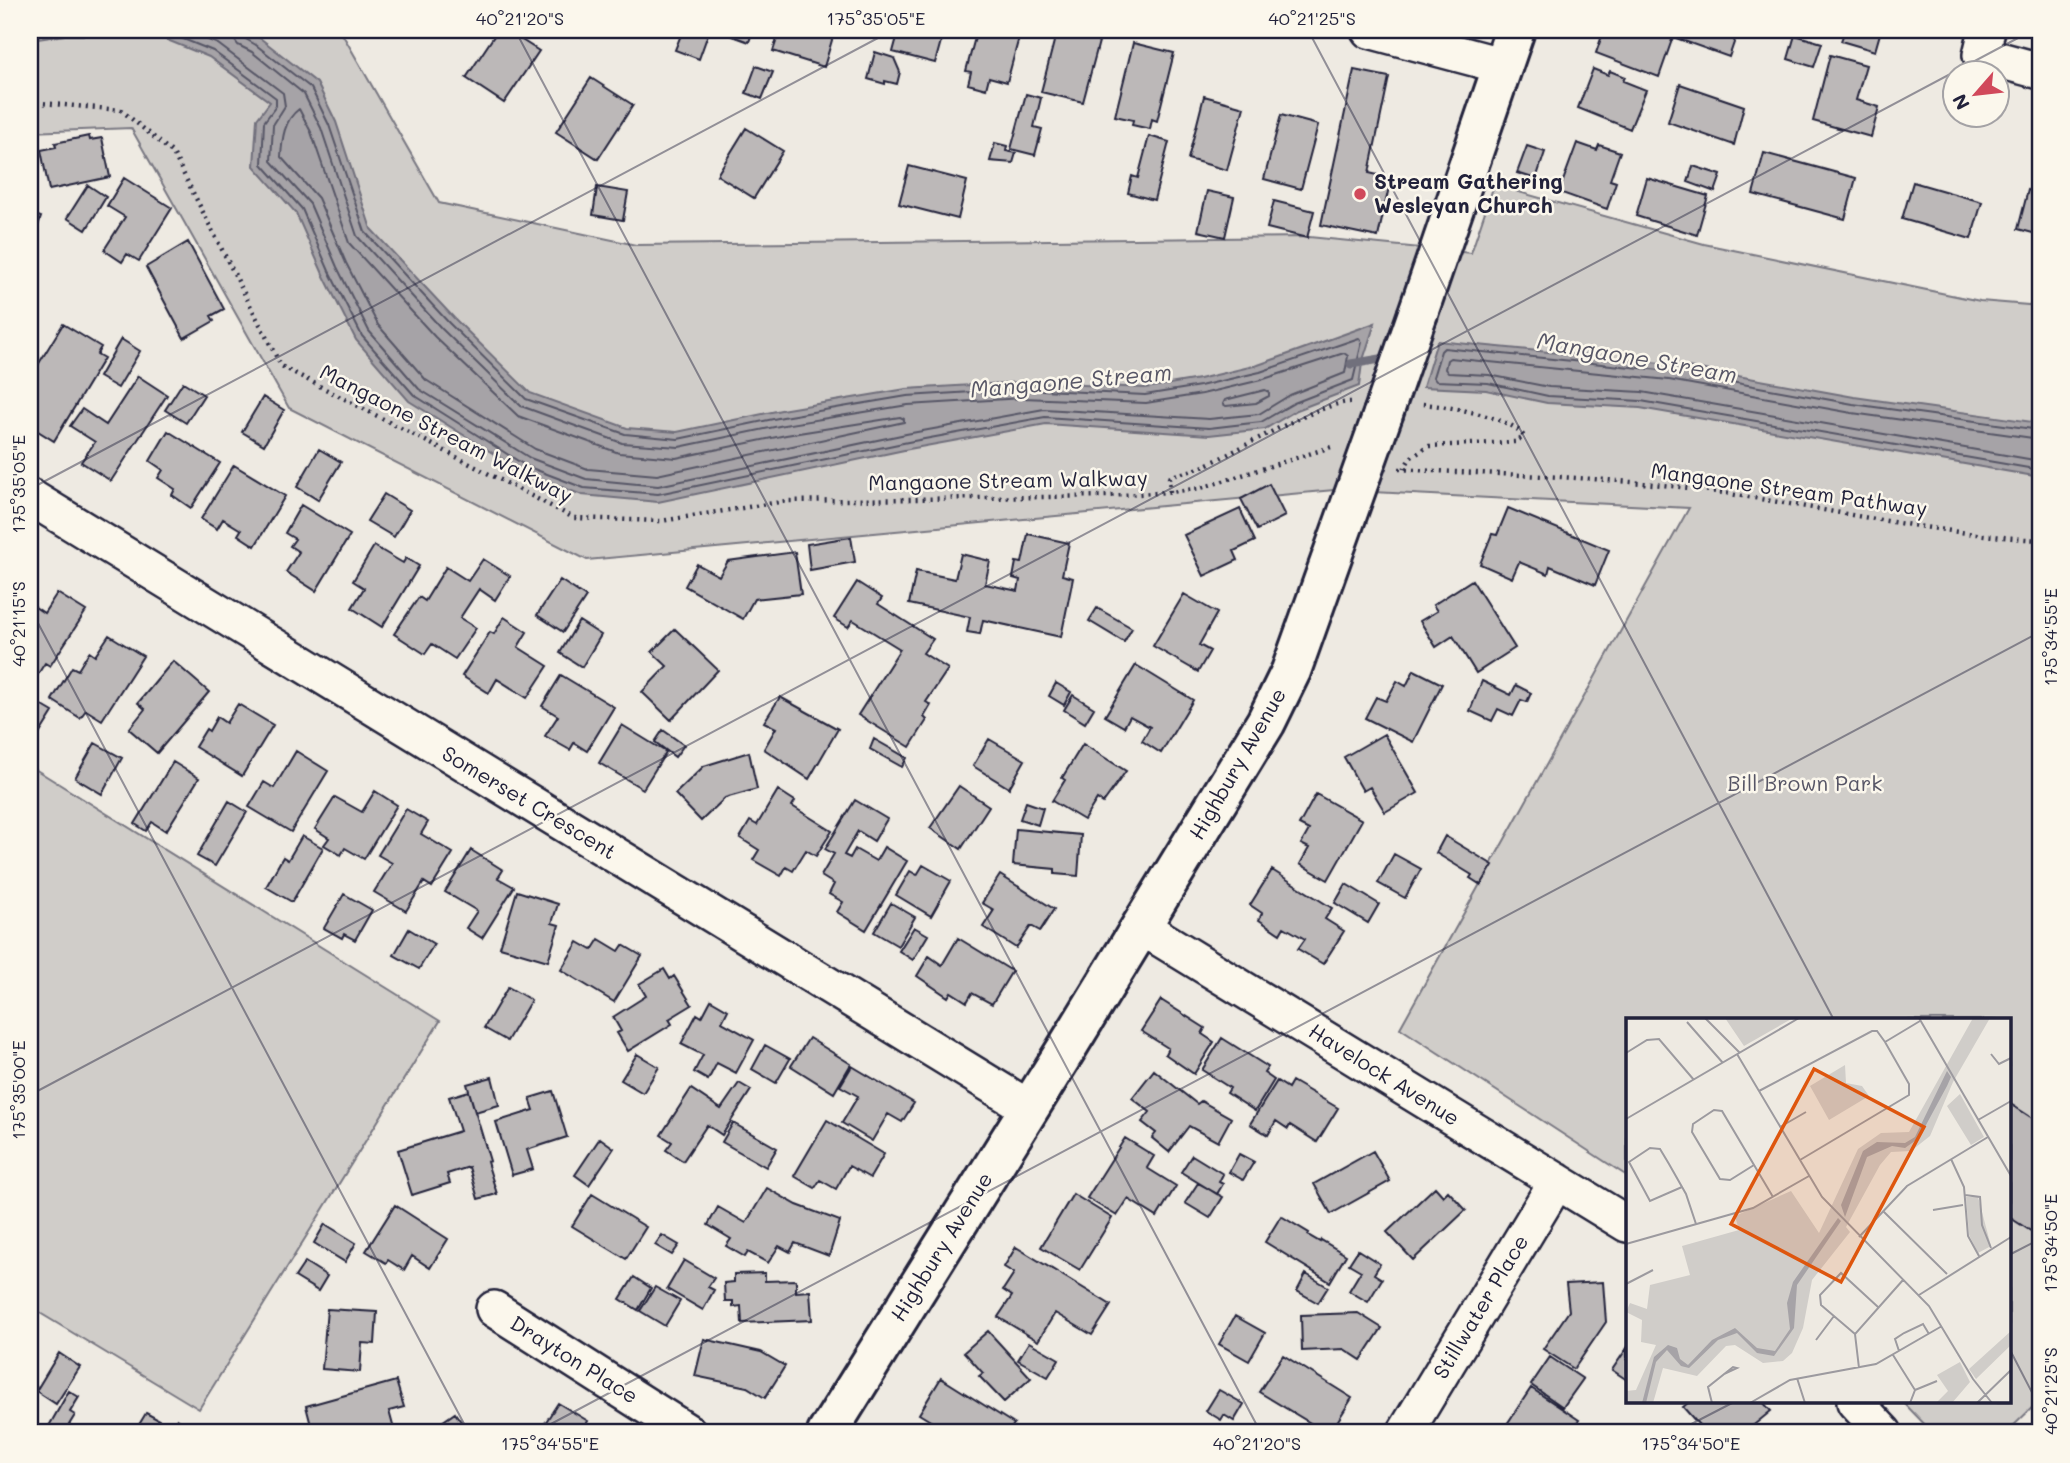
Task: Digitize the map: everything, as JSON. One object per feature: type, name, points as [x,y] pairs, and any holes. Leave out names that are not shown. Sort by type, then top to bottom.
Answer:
[{"type":"street","points":[[1369,30],[1504,66]]},
{"type":"street","name":"Highbury Avenue","points":[[827,1433],[1266,722],[1291,671],[1516,30]]},
{"type":"street","points":[[1987,30],[1981,55],[2040,71]]},
{"type":"street","name":"Somerset Crescent","points":[[30,497],[1029,1108]]},
{"type":"street","name":"Havelock Avenue","points":[[1140,926],[1626,1223]]},
{"type":"street","name":"Stillwater Place","points":[[1405,1433],[1557,1181]]},
{"type":"street","name":"Drayton Place","points":[[494,1309],[690,1433]]},
{"type":"street","points":[[1856,1404],[1884,1433]]},
{"type":"path","name":"Mangaone Stream Walkway","points":[[30,102],[121,110],[173,153],[281,366],[574,518],[661,521],[786,501],[1107,496],[1170,492],[1201,488],[1331,447],[1365,461]]},
{"type":"path","name":"Mangaone Stream Pathway","points":[[1365,461],[1395,469],[1528,475],[1701,489],[1908,524],[2040,540]]},
{"type":"green space","name":"Bill Brown Park","points":[[30,30],[340,30],[439,203],[636,245],[1309,237],[1471,253],[1494,185],[1704,244],[1980,301],[2040,306],[2040,1400],[2006,1433],[1933,1433],[1905,1404],[2010,1404],[2010,1018],[1626,1018],[1626,1175],[1400,1028],[1689,508],[1334,490],[587,560],[289,408],[131,128],[30,132]]},
{"type":"green space","points":[[30,766],[440,1021],[199,1409],[30,1307]]},
{"type":"water","points":[[30,30],[242,30],[260,38],[317,83],[336,122],[371,229],[454,318],[530,393],[627,428],[677,432],[781,410],[906,389],[1022,382],[1145,388],[1258,365],[1375,323],[1362,363],[1359,386],[1297,410],[1265,429],[1209,435],[1046,424],[909,449],[658,502],[582,495],[523,472],[409,401],[356,340],[296,213],[254,166],[257,119],[270,102],[209,57],[155,35],[65,35],[30,40]]},
{"type":"water","points":[[1437,341],[1671,364],[1854,397],[2040,423],[2040,477],[1640,408],[1547,403],[1486,390],[1423,387]]},
{"type":"building","points":[[498,30],[506,30],[539,51],[504,103],[466,78]]},
{"type":"building","points":[[683,30],[697,30],[708,34],[699,59],[675,50]]},
{"type":"building","points":[[716,30],[753,30],[749,42]]},
{"type":"building","points":[[780,30],[835,30],[824,67],[773,51]]},
{"type":"building","points":[[899,30],[944,30],[935,63],[893,52]]},
{"type":"building","points":[[977,30],[1021,30],[1007,82],[989,77],[986,89],[968,84],[971,72],[966,71]]},
{"type":"building","points":[[1057,30],[1086,30],[1101,34],[1083,102],[1041,92]]},
{"type":"building","points":[[1604,30],[1630,36],[1633,30],[1738,31],[1729,57],[1673,37],[1659,77],[1596,53]]},
{"type":"building","points":[[1845,30],[1881,30],[1875,51],[1841,41]]},
{"type":"building","points":[[1795,35],[1822,43],[1814,67],[1788,59]]},
{"type":"building","points":[[1133,43],[1174,53],[1157,121],[1152,119],[1150,129],[1132,125],[1133,120],[1115,116]]},
{"type":"building","points":[[875,52],[894,58],[900,72],[897,84],[868,79]]},
{"type":"building","points":[[1830,55],[1866,65],[1856,100],[1879,107],[1871,137],[1813,121]]},
{"type":"building","points":[[756,66],[773,72],[762,99],[746,93]]},
{"type":"building","points":[[1593,69],[1608,75],[1610,71],[1625,77],[1623,81],[1646,90],[1630,129],[1578,108]]},
{"type":"building","points":[[1354,70],[1389,77],[1369,173],[1391,178],[1378,237],[1321,225]]},
{"type":"building","points":[[591,78],[633,105],[598,159],[556,132]]},
{"type":"building","points":[[1680,84],[1744,106],[1734,145],[1668,122]]},
{"type":"building","points":[[1026,94],[1041,98],[1034,127],[1042,129],[1035,155],[1011,149]]},
{"type":"building","points":[[1204,96],[1244,107],[1227,170],[1188,159]]},
{"type":"building","points":[[1281,115],[1318,125],[1301,189],[1264,179]]},
{"type":"building","points":[[746,128],[783,151],[754,198],[717,175]]},
{"type":"building","points":[[89,136],[90,140],[102,138],[110,177],[49,190],[41,150],[56,147],[55,143]]},
{"type":"building","points":[[1149,136],[1169,142],[1154,200],[1128,193],[1132,176],[1138,178]]},
{"type":"building","points":[[995,143],[1007,146],[1006,151],[1016,153],[1013,163],[990,161]]},
{"type":"building","points":[[1577,143],[1597,150],[1599,145],[1620,152],[1610,180],[1616,182],[1607,209],[1559,192]]},
{"type":"building","points":[[1527,146],[1545,152],[1536,179],[1517,173]]},
{"type":"building","points":[[1764,153],[1856,178],[1845,219],[1753,194]]},
{"type":"building","points":[[909,166],[967,181],[958,219],[899,204]]},
{"type":"building","points":[[1693,166],[1721,175],[1715,192],[1688,182]]},
{"type":"building","points":[[124,178],[172,208],[139,261],[127,254],[122,262],[104,250],[125,217],[107,206]]},
{"type":"building","points":[[1647,178],[1708,196],[1697,235],[1636,216]]},
{"type":"building","points":[[1913,182],[1982,202],[1971,239],[1902,219]]},
{"type":"building","points":[[88,185],[106,197],[86,230],[67,218]]},
{"type":"building","points":[[597,187],[628,192],[623,220],[593,215]]},
{"type":"building","points":[[2028,190],[2040,193],[2040,235],[2018,229]]},
{"type":"building","points":[[1207,191],[1234,197],[1225,237],[1198,231]]},
{"type":"building","points":[[1274,201],[1314,211],[1307,238],[1267,228]]},
{"type":"building","points":[[30,213],[41,217],[33,240],[30,239]]},
{"type":"building","points":[[188,242],[224,309],[211,316],[214,321],[184,338],[146,267]]},
{"type":"building","points":[[63,324],[101,347],[97,354],[104,358],[54,441],[30,426],[30,378]]},
{"type":"building","points":[[121,339],[140,351],[118,388],[99,377]]},
{"type":"building","points":[[138,376],[167,395],[111,481],[81,462],[95,442],[70,426],[82,409],[106,425]]},
{"type":"building","points":[[183,382],[204,395],[186,423],[165,410]]},
{"type":"building","points":[[263,397],[284,410],[264,445],[242,432]]},
{"type":"building","points":[[168,431],[220,463],[191,508],[172,495],[175,489],[158,478],[163,470],[150,461]]},
{"type":"building","points":[[319,449],[341,462],[318,500],[297,487]]},
{"type":"building","points":[[234,465],[285,496],[255,546],[238,535],[241,530],[223,519],[217,529],[201,519]]},
{"type":"building","points":[[1269,484],[1285,516],[1257,530],[1241,499]]},
{"type":"building","points":[[384,494],[410,510],[394,537],[367,521]]},
{"type":"building","points":[[301,505],[350,535],[316,591],[286,572],[299,552],[290,546],[295,539],[285,533]]},
{"type":"building","points":[[1508,508],[1609,550],[1595,585],[1550,566],[1548,574],[1519,562],[1512,578],[1480,564],[1492,534],[1497,535]]},
{"type":"building","points":[[1240,509],[1255,541],[1234,551],[1238,560],[1204,576],[1184,535]]},
{"type":"building","points":[[1028,534],[1069,543],[1062,575],[1073,578],[1061,637],[983,620],[980,634],[967,632],[970,617],[909,604],[916,571],[955,579],[961,554],[990,561],[985,584],[1018,591],[1020,580],[1013,578],[1016,562],[1022,563]]},
{"type":"building","points":[[851,537],[855,562],[810,570],[807,544]]},
{"type":"building","points":[[374,546],[403,563],[406,558],[419,566],[382,627],[352,608],[364,588],[353,581]]},
{"type":"building","points":[[795,552],[801,594],[754,599],[743,619],[685,586],[697,564],[719,576],[728,561]]},
{"type":"building","points":[[483,559],[510,576],[495,600],[479,589],[460,618],[476,628],[455,659],[432,644],[425,654],[394,634],[419,597],[425,601],[446,567],[468,581]]},
{"type":"building","points":[[560,580],[586,597],[563,632],[537,615]]},
{"type":"building","points":[[1472,580],[1515,648],[1476,673],[1453,636],[1436,647],[1420,621],[1437,611],[1433,605]]},
{"type":"building","points":[[857,582],[882,598],[878,604],[933,639],[923,653],[948,669],[926,702],[931,705],[924,717],[927,720],[910,747],[858,715],[900,649],[853,620],[848,627],[834,618]]},
{"type":"building","points":[[57,593],[86,611],[50,666],[45,663],[36,677],[30,673],[30,609],[32,605],[44,613]]},
{"type":"building","points":[[1184,594],[1217,613],[1199,645],[1210,651],[1198,672],[1153,646]]},
{"type":"building","points":[[1097,608],[1132,628],[1124,642],[1089,621]]},
{"type":"building","points":[[504,617],[527,632],[518,647],[548,666],[527,698],[497,679],[489,693],[462,676],[490,632],[494,634]]},
{"type":"building","points":[[579,621],[601,635],[582,667],[560,653]]},
{"type":"building","points":[[675,629],[718,670],[671,720],[642,692],[667,666],[652,652]]},
{"type":"building","points":[[109,635],[143,656],[102,720],[86,710],[80,718],[52,700],[72,667],[78,670],[89,652],[95,656]]},
{"type":"building","points":[[173,661],[209,692],[157,753],[129,729],[145,709],[138,703]]},
{"type":"building","points":[[1136,665],[1193,700],[1161,753],[1142,741],[1150,727],[1130,716],[1124,727],[1105,716]]},
{"type":"building","points":[[1414,670],[1442,684],[1413,742],[1365,718],[1376,697],[1386,701],[1397,681],[1406,686]]},
{"type":"building","points":[[561,675],[614,707],[587,751],[574,743],[570,750],[545,736],[558,716],[542,706]]},
{"type":"building","points":[[1482,681],[1511,695],[1516,685],[1531,693],[1527,702],[1521,700],[1513,716],[1498,709],[1492,721],[1470,711]]},
{"type":"building","points":[[1056,683],[1071,692],[1064,705],[1049,696]]},
{"type":"building","points":[[1073,695],[1094,708],[1085,723],[1064,710]]},
{"type":"building","points":[[780,697],[838,729],[809,779],[764,749],[776,728],[764,722]]},
{"type":"building","points":[[36,702],[53,712],[30,749],[30,711]]},
{"type":"building","points":[[238,704],[273,725],[242,776],[195,747],[217,717],[226,723]]},
{"type":"building","points":[[622,725],[666,752],[643,789],[599,763]]},
{"type":"building","points":[[663,730],[684,745],[675,757],[655,742]]},
{"type":"building","points":[[1384,734],[1418,793],[1385,812],[1370,787],[1363,791],[1344,757]]},
{"type":"building","points":[[874,739],[907,758],[902,767],[870,749]]},
{"type":"building","points":[[989,739],[1025,760],[1009,788],[973,766]]},
{"type":"building","points":[[95,743],[122,758],[102,794],[75,778]]},
{"type":"building","points":[[1083,744],[1126,771],[1103,803],[1097,799],[1084,820],[1052,801],[1065,780],[1062,778]]},
{"type":"building","points":[[296,751],[328,771],[291,832],[249,807],[264,782],[274,788]]},
{"type":"building","points":[[749,752],[757,789],[725,798],[701,821],[675,794],[704,766]]},
{"type":"building","points":[[173,762],[199,778],[166,831],[152,822],[146,831],[135,824]]},
{"type":"building","points":[[959,786],[989,806],[961,849],[930,828]]},
{"type":"building","points":[[778,790],[795,801],[792,806],[832,831],[816,856],[806,850],[793,871],[786,867],[781,876],[753,860],[759,850],[740,838],[750,821],[757,825]]},
{"type":"building","points":[[375,791],[397,805],[364,859],[345,848],[341,855],[324,845],[329,838],[315,829],[335,797],[362,812]]},
{"type":"building","points":[[1316,794],[1362,820],[1328,880],[1300,864],[1309,848],[1301,844],[1309,830],[1299,825]]},
{"type":"building","points":[[855,800],[887,819],[874,841],[858,831],[844,855],[850,858],[855,849],[876,861],[884,847],[907,861],[866,930],[837,912],[843,902],[829,894],[834,884],[821,876],[834,854],[825,849]]},
{"type":"building","points":[[229,801],[247,812],[215,866],[197,856]]},
{"type":"building","points":[[1026,802],[1043,808],[1038,825],[1020,819]]},
{"type":"building","points":[[406,809],[428,822],[421,834],[453,853],[432,887],[424,882],[406,911],[374,892],[392,863],[378,855]]},
{"type":"building","points":[[1016,829],[1081,835],[1078,876],[1055,874],[1055,869],[1013,865]]},
{"type":"building","points":[[302,836],[323,848],[292,902],[266,887],[283,857],[288,860]]},
{"type":"building","points":[[1445,836],[1493,865],[1481,885],[1470,878],[1472,875],[1436,853]]},
{"type":"building","points":[[471,850],[503,870],[498,878],[514,887],[482,938],[466,928],[477,911],[445,892]]},
{"type":"building","points":[[1394,854],[1421,869],[1405,898],[1378,883]]},
{"type":"building","points":[[923,865],[951,881],[931,916],[896,895],[910,871],[917,875]]},
{"type":"building","points":[[1272,870],[1332,908],[1325,919],[1344,931],[1323,964],[1298,949],[1305,939],[1284,927],[1280,934],[1259,920],[1262,913],[1250,905]]},
{"type":"building","points":[[1000,875],[1054,909],[1040,931],[1031,926],[1016,948],[983,927],[994,910],[982,903]]},
{"type":"building","points":[[1346,884],[1379,904],[1368,923],[1335,903]]},
{"type":"building","points":[[517,891],[558,904],[552,923],[559,925],[548,961],[500,947]]},
{"type":"building","points":[[344,894],[372,910],[355,940],[344,934],[342,938],[324,928]]},
{"type":"building","points":[[891,903],[915,917],[898,946],[874,932]]},
{"type":"building","points":[[914,927],[928,935],[913,960],[899,951]]},
{"type":"building","points":[[409,929],[434,944],[419,969],[394,955]]},
{"type":"building","points":[[958,938],[1012,971],[992,1004],[972,993],[967,1002],[951,992],[948,997],[917,976],[929,956],[942,965]]},
{"type":"building","points":[[599,939],[619,951],[623,945],[642,956],[614,1002],[561,970],[578,942],[592,950]]},
{"type":"building","points":[[664,969],[670,979],[674,976],[692,1005],[669,1019],[672,1024],[628,1051],[617,1033],[621,1031],[613,1017],[646,996],[639,984]]},
{"type":"building","points":[[508,987],[531,1000],[507,1041],[484,1028]]},
{"type":"building","points":[[711,1000],[728,1010],[722,1022],[754,1040],[736,1073],[717,1063],[708,1080],[694,1072],[703,1055],[681,1044],[697,1014],[702,1017]]},
{"type":"building","points":[[1161,1000],[1205,1028],[1202,1034],[1214,1042],[1194,1074],[1165,1054],[1168,1048],[1141,1031]]},
{"type":"building","points":[[809,1038],[851,1064],[834,1093],[791,1066]]},
{"type":"building","points":[[1222,1038],[1268,1067],[1264,1073],[1274,1080],[1255,1111],[1227,1093],[1230,1088],[1202,1070]]},
{"type":"building","points":[[765,1045],[790,1059],[776,1083],[752,1069]]},
{"type":"building","points":[[637,1054],[659,1067],[643,1093],[621,1080]]},
{"type":"building","points":[[852,1066],[914,1103],[902,1122],[888,1114],[872,1141],[842,1123],[858,1096],[840,1086]]},
{"type":"building","points":[[1154,1070],[1197,1104],[1201,1101],[1231,1118],[1218,1142],[1189,1126],[1169,1152],[1152,1138],[1156,1133],[1142,1122],[1150,1112],[1132,1098]]},
{"type":"building","points":[[492,1077],[499,1105],[475,1112],[467,1084]]},
{"type":"building","points":[[1277,1081],[1288,1088],[1292,1081],[1338,1108],[1317,1142],[1290,1125],[1288,1129],[1276,1121],[1268,1135],[1250,1124]]},
{"type":"building","points":[[739,1083],[751,1090],[722,1135],[707,1125],[683,1161],[666,1150],[672,1142],[661,1135],[691,1089],[721,1109]]},
{"type":"building","points":[[469,1091],[497,1194],[478,1199],[469,1167],[447,1174],[450,1183],[412,1195],[398,1150],[460,1131],[449,1097]]},
{"type":"building","points":[[553,1091],[567,1137],[527,1150],[533,1169],[512,1175],[496,1122],[534,1110],[530,1098]]},
{"type":"building","points":[[2010,1104],[2040,1123],[2040,1237],[2010,1218]]},
{"type":"building","points":[[827,1120],[884,1154],[870,1178],[849,1166],[836,1189],[820,1180],[815,1188],[794,1176]]},
{"type":"building","points":[[733,1123],[777,1148],[766,1167],[722,1142]]},
{"type":"building","points":[[600,1138],[614,1148],[589,1185],[575,1175]]},
{"type":"building","points":[[1125,1138],[1154,1156],[1147,1168],[1176,1186],[1157,1217],[1128,1199],[1117,1216],[1087,1198]]},
{"type":"building","points":[[1373,1151],[1390,1181],[1331,1214],[1314,1184]]},
{"type":"building","points":[[1239,1154],[1254,1162],[1243,1180],[1229,1172]]},
{"type":"building","points":[[1192,1155],[1223,1174],[1219,1182],[1223,1184],[1217,1194],[1181,1172]]},
{"type":"building","points":[[1198,1183],[1223,1197],[1210,1218],[1185,1203]]},
{"type":"building","points":[[1435,1187],[1443,1196],[1448,1191],[1466,1210],[1413,1260],[1387,1232]]},
{"type":"building","points":[[767,1188],[797,1205],[840,1221],[829,1256],[795,1243],[790,1252],[779,1246],[768,1263],[748,1252],[745,1257],[726,1246],[731,1239],[708,1225],[718,1207],[746,1223]]},
{"type":"building","points":[[592,1194],[646,1227],[626,1259],[572,1226]]},
{"type":"building","points":[[1073,1194],[1112,1218],[1080,1270],[1041,1247]]},
{"type":"building","points":[[395,1205],[448,1239],[430,1268],[412,1256],[404,1270],[366,1251]]},
{"type":"building","points":[[1281,1216],[1309,1233],[1308,1235],[1346,1255],[1330,1282],[1265,1242]]},
{"type":"building","points":[[325,1224],[356,1243],[345,1262],[314,1243]]},
{"type":"building","points":[[662,1235],[679,1245],[672,1255],[655,1245]]},
{"type":"building","points":[[1016,1247],[1111,1305],[1092,1335],[1055,1313],[1038,1341],[998,1317],[1012,1296],[1003,1290],[1014,1273],[1004,1267]]},
{"type":"building","points":[[1358,1250],[1380,1264],[1374,1274],[1382,1279],[1368,1302],[1349,1291],[1361,1271],[1349,1264]]},
{"type":"building","points":[[684,1260],[714,1278],[708,1287],[714,1290],[703,1310],[667,1289]]},
{"type":"building","points":[[305,1262],[327,1276],[318,1291],[295,1277]]},
{"type":"building","points":[[765,1273],[765,1281],[796,1280],[796,1292],[810,1291],[812,1320],[742,1323],[741,1306],[733,1307],[733,1301],[725,1301],[724,1283],[734,1282],[734,1274]]},
{"type":"building","points":[[1306,1274],[1328,1287],[1318,1303],[1297,1291]]},
{"type":"building","points":[[634,1277],[651,1288],[638,1310],[620,1299]]},
{"type":"building","points":[[1603,1282],[1606,1322],[1574,1369],[1543,1349],[1569,1311],[1566,1284]]},
{"type":"building","points":[[655,1287],[680,1301],[665,1326],[640,1311]]},
{"type":"building","points":[[327,1309],[377,1312],[375,1344],[362,1343],[360,1372],[322,1369]]},
{"type":"building","points":[[1358,1313],[1382,1328],[1361,1360],[1344,1349],[1302,1351],[1301,1315]]},
{"type":"building","points":[[1235,1316],[1265,1333],[1249,1361],[1219,1344]]},
{"type":"building","points":[[988,1331],[1031,1378],[1004,1402],[979,1376],[983,1373],[964,1352]]},
{"type":"building","points":[[704,1339],[761,1352],[785,1366],[765,1398],[747,1387],[695,1376]]},
{"type":"building","points":[[1029,1342],[1059,1359],[1048,1377],[1018,1360]]},
{"type":"building","points":[[1626,1349],[1626,1379],[1612,1370]]},
{"type":"building","points":[[59,1353],[80,1367],[56,1404],[36,1391]]},
{"type":"building","points":[[1283,1355],[1352,1398],[1330,1433],[1259,1392]]},
{"type":"building","points":[[1550,1357],[1583,1379],[1563,1407],[1531,1385]]},
{"type":"building","points":[[941,1378],[1014,1424],[1008,1433],[943,1433],[935,1428],[937,1425],[919,1414]]},
{"type":"building","points":[[396,1381],[404,1407],[389,1411],[395,1433],[313,1433],[306,1406]]},
{"type":"building","points":[[1531,1388],[1579,1420],[1570,1433],[1558,1427],[1554,1433],[1501,1433]]},
{"type":"building","points":[[1219,1390],[1244,1404],[1234,1421],[1224,1415],[1221,1420],[1206,1411]]},
{"type":"building","points":[[69,1391],[79,1397],[70,1412],[75,1415],[64,1433],[45,1433]]},
{"type":"building","points":[[558,1403],[588,1421],[581,1433],[540,1431]]},
{"type":"building","points":[[1687,1404],[1765,1404],[1771,1411],[1744,1433],[1706,1433],[1683,1407]]},
{"type":"building","points":[[146,1413],[159,1420],[153,1429],[160,1433],[134,1433]]},
{"type":"building","points":[[455,1413],[469,1433],[426,1433]]},
{"type":"building","points":[[177,1419],[199,1433],[168,1433]]},
{"type":"waterway","name":"Mangaone Stream","points":[[1351,364],[1392,357]]},
{"type":"place","name":"Stream Gathering Wesleyan Church","points":[[1360,194]]}]
